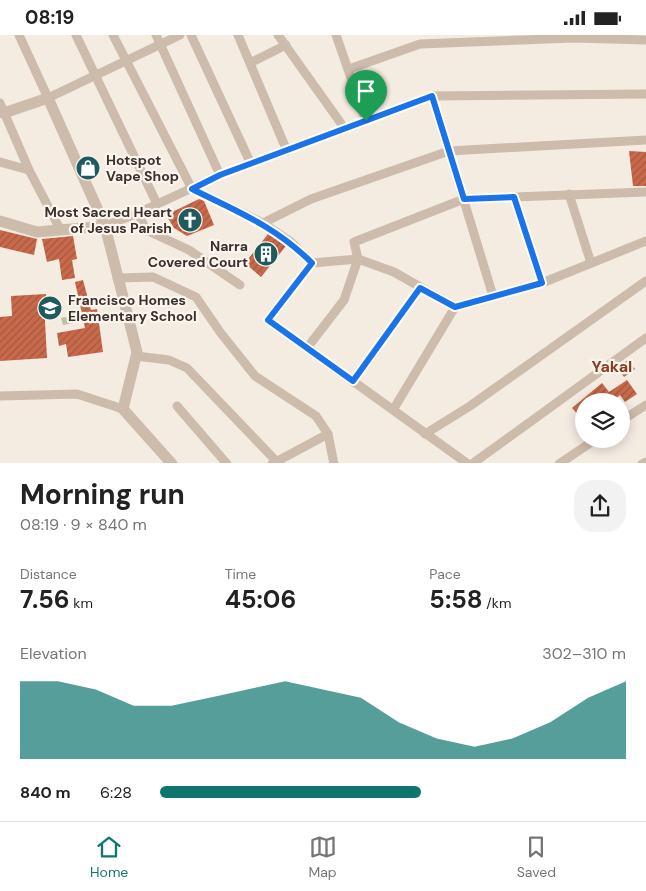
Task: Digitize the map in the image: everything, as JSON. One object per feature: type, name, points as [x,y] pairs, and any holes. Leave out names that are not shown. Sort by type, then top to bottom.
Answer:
[{"type":"street","points":[[19,35],[105,226],[137,352],[123,409]]},
{"type":"street","points":[[76,35],[157,204]]},
{"type":"street","points":[[113,35],[192,189],[263,223],[291,242],[312,263]]},
{"type":"street","points":[[156,35],[220,175]]},
{"type":"street","points":[[60,229],[29,170],[1,109],[48,98],[180,35]]},
{"type":"street","points":[[191,35],[251,164]]},
{"type":"street","points":[[238,35],[287,151]]},
{"type":"street","points":[[278,35],[345,129]]},
{"type":"street","points":[[336,35],[366,121]]},
{"type":"street","points":[[349,69],[420,44],[470,39],[574,38],[646,40]]},
{"type":"street","points":[[250,63],[286,45]]},
{"type":"street","points":[[0,221],[37,232],[105,226],[220,175],[432,96],[646,94]]},
{"type":"street","points":[[432,96],[494,296]]},
{"type":"street","points":[[263,223],[311,199],[449,151],[646,140]]},
{"type":"street","points":[[0,163],[29,170]]},
{"type":"street","points":[[307,349],[344,300],[358,259],[354,242],[464,199],[646,191]]},
{"type":"street","points":[[569,195],[591,263]]},
{"type":"street","points":[[514,197],[542,283]]},
{"type":"street","points":[[138,213],[144,229],[189,250],[240,285]]},
{"type":"street","points":[[393,410],[455,307],[542,283],[646,241]]},
{"type":"street","points":[[455,307],[394,272],[358,259],[312,263],[268,320],[468,463]]},
{"type":"street","points":[[117,278],[153,277],[196,297],[255,377],[316,416],[328,434],[334,463]]},
{"type":"street","points":[[425,434],[470,406],[646,281]]},
{"type":"street","points":[[353,381],[420,288]]},
{"type":"street","points":[[472,463],[646,338]]},
{"type":"street","points":[[136,356],[169,360],[187,368],[276,462],[328,434]]},
{"type":"street","points":[[0,397],[77,394],[123,409],[172,463]]},
{"type":"street","points":[[630,415],[646,405]]},
{"type":"street","points":[[177,406],[227,463]]},
{"type":"street","points":[[559,463],[582,448]]},
{"type":"street","points":[[642,463],[646,461]]},
{"type":"green space","points":[[76,315],[78,322],[63,325],[61,318]]},
{"type":"building","points":[[629,151],[646,152],[646,186],[633,186]]},
{"type":"building","name":"Most Sacred Heart of Jesus Parish","points":[[199,199],[204,201],[214,225],[187,236],[174,228],[166,215]]},
{"type":"building","points":[[0,230],[37,239],[34,255],[0,247]]},
{"type":"building","name":"Narra Covered Court","points":[[268,234],[286,246],[261,277],[245,263]]},
{"type":"building","points":[[73,236],[77,259],[72,260],[75,278],[62,280],[59,259],[47,262],[42,239]]},
{"type":"building","points":[[83,280],[91,310],[97,309],[103,352],[68,357],[66,344],[59,346],[57,333],[85,328],[75,282]]},
{"type":"building","points":[[46,294],[47,303],[44,303],[47,358],[0,361],[0,317],[12,316],[11,296]]},
{"type":"building","points":[[628,360],[635,369],[624,377],[617,367]]},
{"type":"building","points":[[627,380],[637,394],[630,399],[630,393],[590,393],[602,383],[609,392]]},
{"type":"place","name":"Hotspot Vape Shop","points":[[88,168]]},
{"type":"place","name":"Most Sacred Heart of Jesus Parish","points":[[190,220]]},
{"type":"place","name":"Narra Covered Court","points":[[266,254]]},
{"type":"place","name":"Francisco Homes Elementary School","points":[[50,308]]},
{"type":"district","name":"Yakal","points":[[612,366]]},
{"type":"route","points":[[432,96],[464,199],[514,197],[542,283],[455,307],[420,288],[353,381],[268,320],[312,263],[291,242],[263,223],[192,189],[220,175],[366,121],[432,96]]}]
